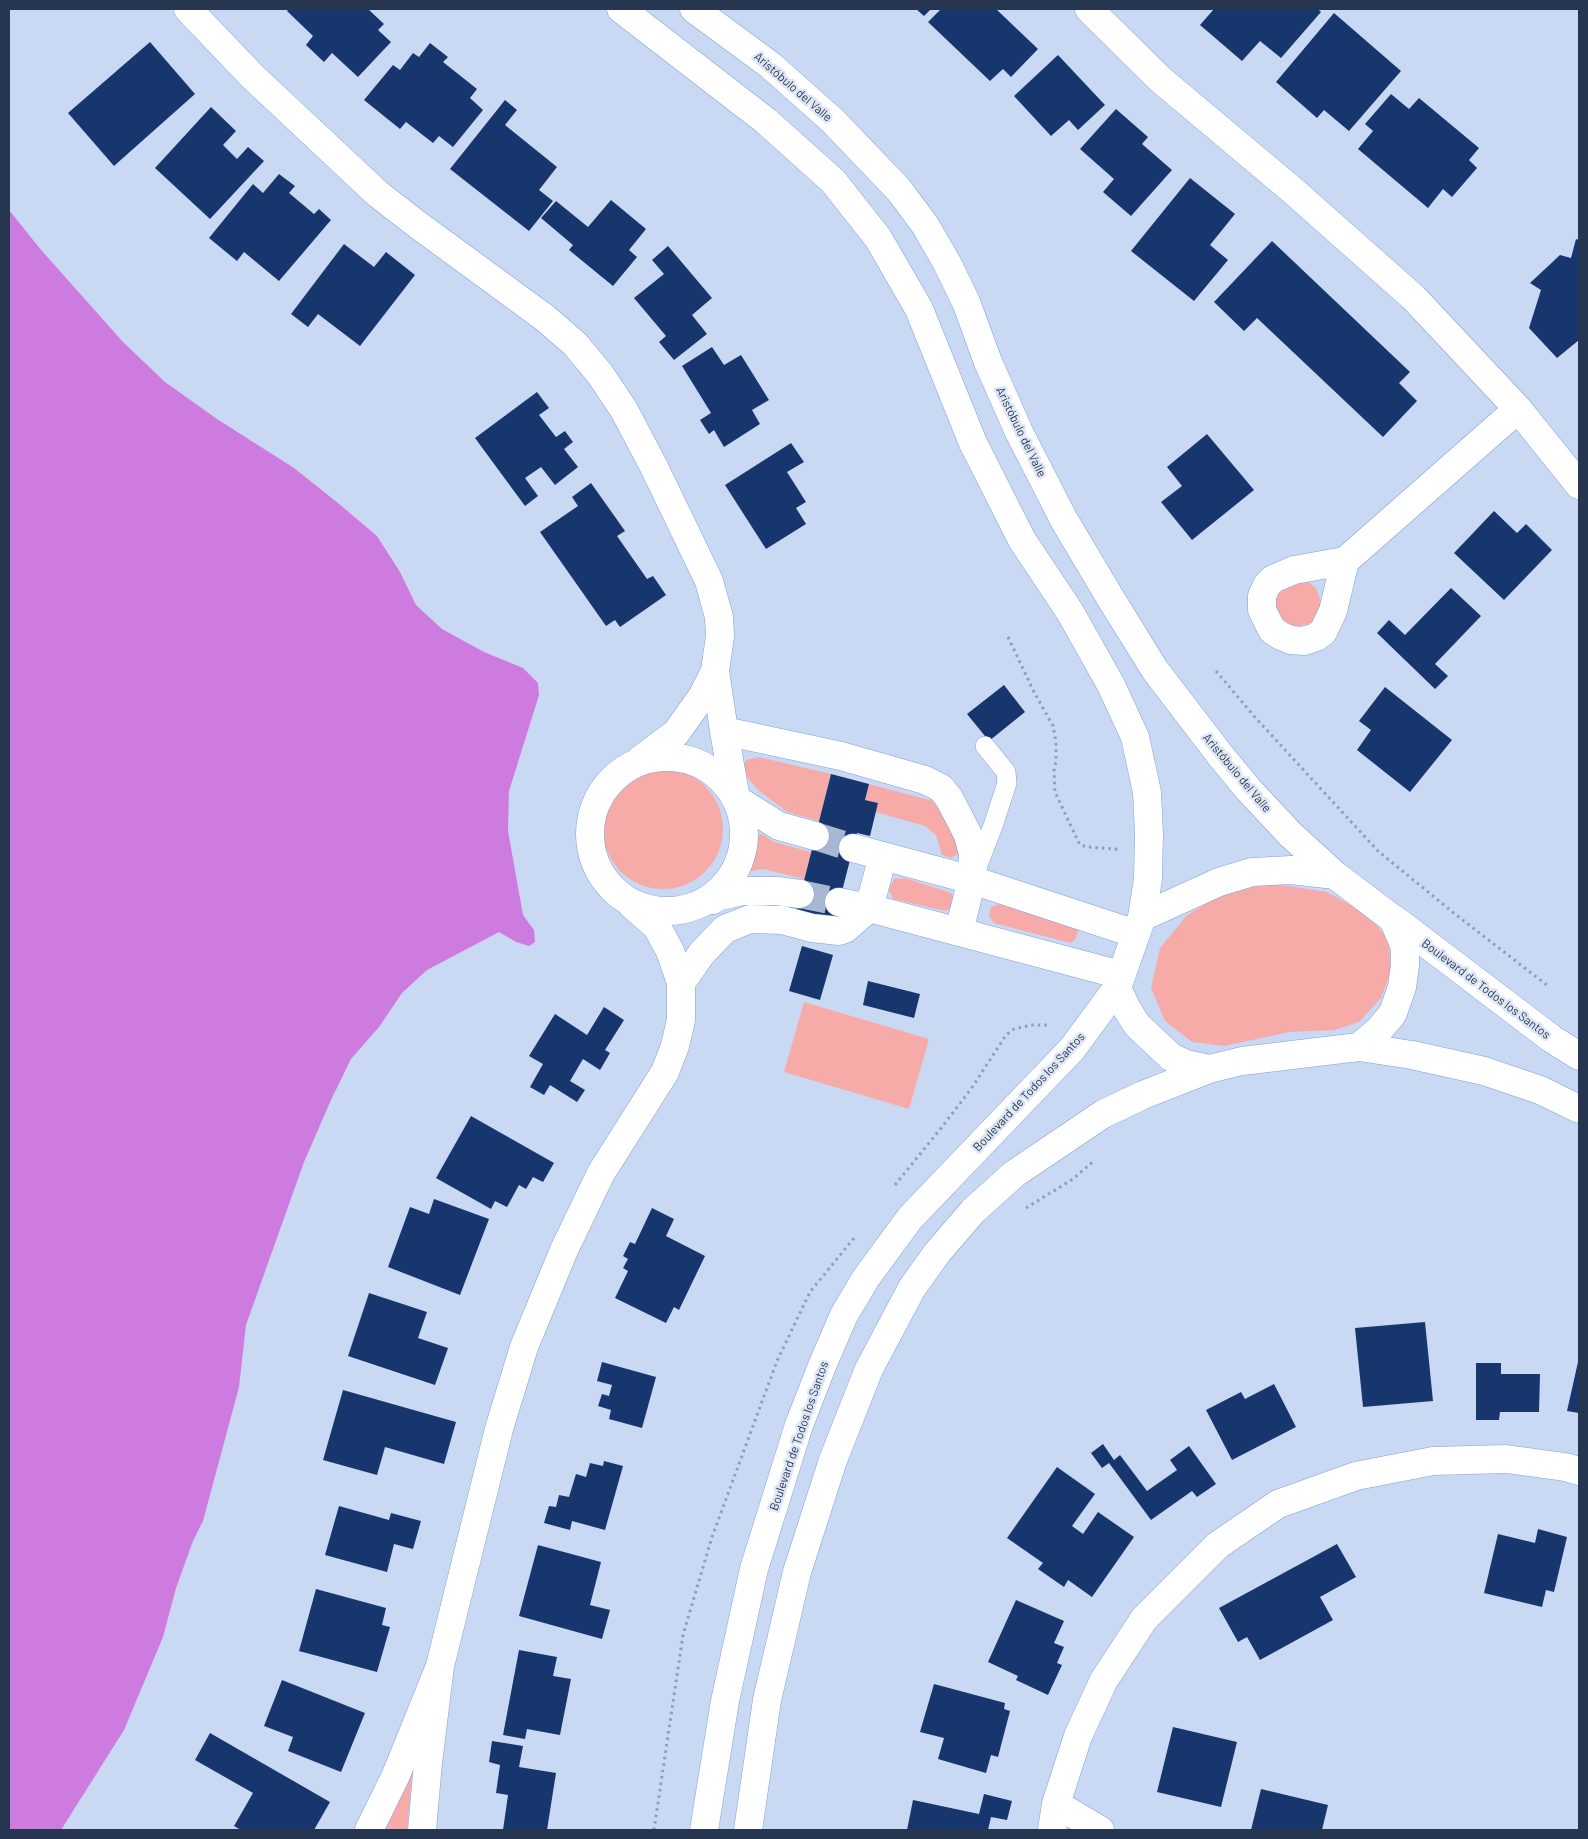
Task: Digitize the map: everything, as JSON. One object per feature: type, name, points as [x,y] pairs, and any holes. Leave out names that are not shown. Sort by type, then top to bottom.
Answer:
[{"type":"street","points":[[188,9],[252,76],[378,194],[545,318],[575,344],[600,374],[624,410],[709,581],[719,617],[720,636],[715,671],[736,799],[744,820],[744,842],[739,863],[728,882],[712,898]]},
{"type":"street","points":[[621,9],[766,122],[833,181],[878,238],[919,309],[973,444],[1022,540],[1070,612],[1112,685],[1135,737],[1147,792],[1149,833],[1148,879],[1139,925]]},
{"type":"street","name":"Aristóbulo del Valle","points":[[694,9],[770,65],[832,121],[900,190],[926,225],[947,263],[966,302],[988,362],[1018,432],[1064,520],[1155,670],[1225,762],[1290,834],[1335,874],[1394,919]]},
{"type":"street","points":[[1089,9],[1161,80],[1291,189],[1414,298],[1518,409],[1579,484]]},
{"type":"street","points":[[1345,561],[1518,409]]},
{"type":"street","points":[[422,1830],[440,1666],[499,1428],[524,1347],[564,1250],[601,1173],[666,1072],[681,1020],[681,983],[670,951],[657,927],[608,882],[595,862],[590,839],[592,816],[601,794],[616,776],[676,733],[703,696],[715,671]]},
{"type":"street","points":[[724,731],[841,756],[925,780],[941,788],[949,798],[968,836],[973,854],[972,880],[959,931]]},
{"type":"street","points":[[636,763],[659,757],[682,758],[704,766],[722,780],[736,799],[779,826],[815,836]]},
{"type":"street","points":[[853,848],[1139,925],[1219,882],[1252,872],[1291,870],[1335,874]]},
{"type":"street","points":[[681,983],[702,953],[725,929],[750,919],[782,920],[812,928],[839,931],[854,922],[870,908],[883,856]]},
{"type":"street","points":[[625,898],[646,908],[668,911],[691,908],[712,898],[742,891],[777,891],[800,894]]},
{"type":"street","points":[[712,898],[725,929]]},
{"type":"street","points":[[839,902],[959,931],[1119,982],[1127,1009],[1137,1025],[1171,1057],[1186,1064],[1209,1069]]},
{"type":"street","points":[[1359,1047],[1379,1030],[1392,1013],[1402,987],[1405,947],[1394,919]]},
{"type":"street","name":"Boulevard de Todos los Santos","points":[[1394,919],[1552,1039],[1579,1056]]},
{"type":"street","name":"Boulevard de Todos los Santos","points":[[704,1830],[725,1701],[754,1569],[800,1425],[844,1315],[866,1278],[910,1218],[1072,1049],[1119,982],[1139,925]]},
{"type":"street","points":[[748,1830],[767,1700],[797,1572],[833,1460],[869,1368],[912,1288],[937,1253],[973,1211],[1014,1174],[1102,1114],[1142,1095],[1209,1069],[1251,1060],[1359,1047],[1412,1055],[1484,1071],[1540,1090],[1579,1109]]},
{"type":"street","points":[[1100,1830],[1054,1817],[1078,1736],[1104,1680],[1144,1619],[1218,1545],[1278,1504],[1356,1476],[1433,1461],[1506,1459],[1565,1467],[1579,1471]]},
{"type":"street","points":[[369,1830],[396,1775],[440,1666]]},
{"type":"lane","points":[[972,880],[1007,783],[1006,772],[985,746]]},
{"type":"path","points":[[1216,671],[1253,715],[1378,851],[1548,986]]},
{"type":"path","points":[[1025,1208],[1073,1179],[1099,1156]]},
{"type":"shaded area","points":[[9,210],[42,251],[123,342],[165,382],[217,419],[294,468],[338,503],[377,536],[400,572],[416,605],[442,629],[484,652],[523,668],[538,683],[539,695],[509,791],[508,831],[523,915],[534,930],[535,942],[529,946],[516,942],[499,932],[427,970],[402,993],[379,1027],[351,1059],[304,1162],[246,1325],[239,1387],[203,1521],[193,1541],[176,1588],[163,1637],[124,1730],[61,1830],[9,1830]]},
{"type":"shaded area","points":[[1304,579],[1316,588],[1321,602],[1317,617],[1311,623],[1296,627],[1280,621],[1272,598],[1275,590]]},
{"type":"shaded area","points":[[759,757],[831,774],[819,821],[787,812],[757,789],[742,771],[746,760]]},
{"type":"shaded area","points":[[663,769],[686,773],[706,786],[719,806],[723,829],[719,852],[706,872],[686,885],[663,889],[640,885],[620,872],[607,852],[603,829],[607,806],[620,786],[640,773]]},
{"type":"shaded area","points":[[869,784],[933,801],[958,840],[960,853],[951,858],[942,855],[936,835],[925,826],[875,812],[878,803],[865,800]]},
{"type":"shaded area","points":[[762,834],[774,842],[811,852],[804,879],[763,869],[751,871],[747,866],[756,836]]},
{"type":"shaded area","points":[[905,878],[951,893],[955,900],[953,907],[946,911],[893,899],[889,889],[894,879]]},
{"type":"shaded area","points":[[1275,884],[1327,892],[1369,915],[1388,940],[1391,971],[1381,998],[1359,1022],[1335,1030],[1290,1032],[1224,1046],[1192,1042],[1165,1021],[1151,988],[1160,948],[1186,916],[1228,890]]},
{"type":"shaded area","points":[[999,904],[1076,924],[1079,928],[1075,940],[1070,943],[994,923],[989,916],[991,907]]},
{"type":"shaded area","points":[[804,1002],[929,1039],[909,1109],[784,1072]]},
{"type":"shaded area","points":[[413,1766],[407,1830],[374,1830]]},
{"type":"building","points":[[289,9],[368,9],[384,24],[378,30],[391,42],[358,77],[332,53],[324,62],[306,45],[313,36],[287,11]]},
{"type":"building","points":[[916,9],[931,9],[924,16]]},
{"type":"building","points":[[941,9],[996,9],[1038,49],[1011,77],[1003,69],[990,81],[928,22]]},
{"type":"building","points":[[1214,9],[1318,9],[1321,12],[1281,58],[1260,41],[1242,61],[1200,25]]},
{"type":"building","points":[[1334,13],[1401,71],[1349,131],[1324,110],[1317,118],[1276,82]]},
{"type":"building","points":[[150,42],[195,94],[114,166],[68,113]]},
{"type":"building","points":[[430,43],[448,57],[443,62],[477,89],[470,98],[483,110],[453,147],[439,136],[433,143],[406,122],[400,129],[364,100],[393,65],[400,70],[413,53],[419,57]]},
{"type":"building","points":[[1058,55],[1105,105],[1078,130],[1069,120],[1051,136],[1014,96]]},
{"type":"building","points":[[1391,94],[1409,109],[1419,98],[1479,148],[1469,160],[1477,168],[1452,197],[1443,189],[1428,208],[1358,149],[1373,131],[1365,124]]},
{"type":"building","points":[[505,100],[517,110],[505,125],[557,167],[539,190],[553,201],[529,231],[450,169]]},
{"type":"building","points":[[211,107],[236,131],[223,145],[237,159],[248,147],[264,161],[210,219],[155,168]]},
{"type":"building","points":[[1116,109],[1148,137],[1142,144],[1172,170],[1131,216],[1103,192],[1114,179],[1080,149]]},
{"type":"building","points":[[279,174],[295,186],[289,193],[314,214],[319,209],[331,220],[279,281],[244,252],[237,261],[209,238],[253,184],[263,193]]},
{"type":"building","points":[[1190,178],[1235,214],[1210,245],[1228,260],[1194,301],[1131,251]]},
{"type":"building","points":[[611,200],[646,229],[629,250],[637,257],[613,286],[569,250],[573,245],[541,218],[556,201],[588,227]]},
{"type":"building","points":[[1576,239],[1579,240],[1579,340],[1557,358],[1529,328],[1541,290],[1530,283],[1560,255],[1571,258]]},
{"type":"building","points":[[1272,241],[1410,372],[1399,383],[1417,401],[1383,437],[1257,318],[1244,331],[1214,302]]},
{"type":"building","points":[[344,244],[374,267],[386,252],[415,275],[360,346],[318,314],[308,327],[291,314]]},
{"type":"building","points":[[668,246],[712,298],[692,315],[707,334],[674,360],[659,342],[666,336],[634,298],[664,274],[652,260]]},
{"type":"building","points":[[712,347],[724,365],[741,355],[769,400],[752,410],[760,424],[724,447],[714,430],[709,434],[700,420],[711,413],[682,366]]},
{"type":"building","points":[[537,392],[549,408],[539,415],[556,437],[565,431],[573,442],[564,449],[578,467],[555,485],[541,467],[525,478],[538,496],[525,506],[475,438]]},
{"type":"building","points":[[1207,434],[1254,490],[1192,540],[1161,502],[1182,486],[1167,467]]},
{"type":"building","points":[[791,443],[804,462],[787,472],[806,502],[796,508],[806,524],[766,549],[725,485]]},
{"type":"building","points":[[591,483],[625,531],[617,536],[647,579],[653,576],[666,595],[620,627],[615,620],[606,626],[540,532],[578,506],[572,497]]},
{"type":"building","points":[[1494,511],[1517,533],[1526,524],[1552,550],[1504,600],[1454,553]]},
{"type":"building","points":[[1451,588],[1481,616],[1435,664],[1448,676],[1435,689],[1377,633],[1389,620],[1405,635]]},
{"type":"building","points":[[1004,685],[1025,712],[989,741],[967,714]]},
{"type":"building","points":[[1385,687],[1452,740],[1410,792],[1357,750],[1371,730],[1359,721]]},
{"type":"building","points":[[831,774],[869,784],[865,800],[878,803],[870,836],[857,833],[833,926],[795,916]]},
{"type":"building","points":[[802,946],[833,955],[820,1000],[789,991]]},
{"type":"building","points":[[868,981],[920,994],[914,1018],[863,1005]]},
{"type":"building","points":[[604,1007],[624,1020],[605,1050],[610,1053],[600,1070],[583,1059],[570,1081],[585,1090],[577,1102],[550,1085],[544,1095],[530,1087],[543,1064],[529,1056],[555,1014],[587,1035]]},
{"type":"building","points":[[471,1116],[554,1163],[543,1182],[533,1177],[526,1189],[519,1185],[507,1207],[495,1201],[491,1209],[436,1178]]},
{"type":"building","points":[[434,1199],[489,1219],[460,1295],[388,1267],[410,1207],[429,1214]]},
{"type":"building","points":[[652,1208],[674,1219],[666,1236],[705,1256],[679,1310],[674,1307],[666,1323],[615,1298],[628,1271],[623,1268],[628,1259],[623,1256],[630,1242],[635,1244]]},
{"type":"building","points":[[369,1293],[427,1312],[418,1338],[448,1348],[435,1385],[348,1356]]},
{"type":"building","points":[[1425,1322],[1433,1401],[1363,1407],[1355,1328]]},
{"type":"building","points":[[602,1362],[656,1377],[642,1428],[609,1419],[611,1410],[598,1406],[602,1394],[609,1396],[612,1385],[597,1381]]},
{"type":"building","points":[[1579,1362],[1579,1413],[1567,1411]]},
{"type":"building","points":[[1476,1363],[1501,1363],[1501,1374],[1540,1374],[1539,1412],[1500,1412],[1499,1420],[1476,1420]]},
{"type":"building","points":[[1274,1384],[1296,1427],[1232,1460],[1206,1410],[1241,1392],[1245,1399]]},
{"type":"building","points":[[343,1390],[456,1422],[444,1464],[385,1447],[377,1475],[323,1460]]},
{"type":"building","points":[[1103,1444],[1114,1460],[1120,1455],[1147,1491],[1177,1470],[1170,1460],[1189,1446],[1216,1484],[1197,1497],[1192,1491],[1151,1520],[1109,1463],[1102,1468],[1091,1453]]},
{"type":"building","points":[[604,1461],[623,1466],[605,1530],[572,1521],[570,1530],[544,1523],[549,1506],[556,1507],[559,1495],[569,1497],[576,1474],[586,1477],[590,1463],[603,1466]]},
{"type":"building","points":[[1057,1467],[1095,1494],[1072,1526],[1083,1534],[1098,1512],[1134,1537],[1092,1597],[1068,1580],[1064,1587],[1038,1569],[1043,1563],[1007,1538]]},
{"type":"building","points":[[339,1506],[389,1520],[391,1513],[421,1521],[413,1549],[394,1544],[387,1572],[325,1555]]},
{"type":"building","points":[[1538,1529],[1567,1537],[1554,1592],[1546,1590],[1542,1607],[1484,1593],[1498,1534],[1535,1543]]},
{"type":"building","points":[[1337,1544],[1356,1577],[1320,1597],[1333,1620],[1260,1660],[1247,1637],[1238,1642],[1219,1608]]},
{"type":"building","points":[[538,1545],[601,1562],[590,1605],[610,1610],[602,1639],[519,1616]]},
{"type":"building","points":[[316,1589],[386,1608],[382,1625],[390,1627],[377,1672],[299,1651]]},
{"type":"building","points":[[1016,1600],[1064,1621],[1054,1643],[1064,1647],[1057,1663],[1062,1665],[1048,1695],[1016,1680],[1018,1676],[988,1662]]},
{"type":"building","points":[[519,1650],[557,1657],[553,1676],[571,1679],[560,1735],[527,1729],[525,1739],[503,1735]]},
{"type":"building","points":[[282,1680],[365,1713],[341,1772],[288,1751],[293,1737],[264,1726]]},
{"type":"building","points":[[934,1684],[1005,1703],[1004,1709],[1010,1711],[998,1757],[991,1755],[986,1773],[938,1759],[944,1738],[920,1732]]},
{"type":"building","points":[[1173,1727],[1237,1742],[1221,1807],[1157,1792]]},
{"type":"building","points":[[210,1733],[330,1802],[314,1830],[241,1830],[234,1826],[253,1793],[195,1760]]},
{"type":"building","points":[[492,1741],[523,1746],[519,1767],[556,1773],[547,1830],[503,1830],[508,1795],[496,1793],[500,1765],[489,1762]]},
{"type":"building","points":[[1261,1789],[1328,1805],[1322,1830],[1251,1830]]},
{"type":"building","points":[[984,1794],[1012,1801],[1007,1820],[991,1817],[988,1830],[907,1830],[913,1800],[979,1814]]},
{"type":"tunnel","points":[[815,836],[853,848]]},
{"type":"tunnel","points":[[800,894],[839,902]]}]
